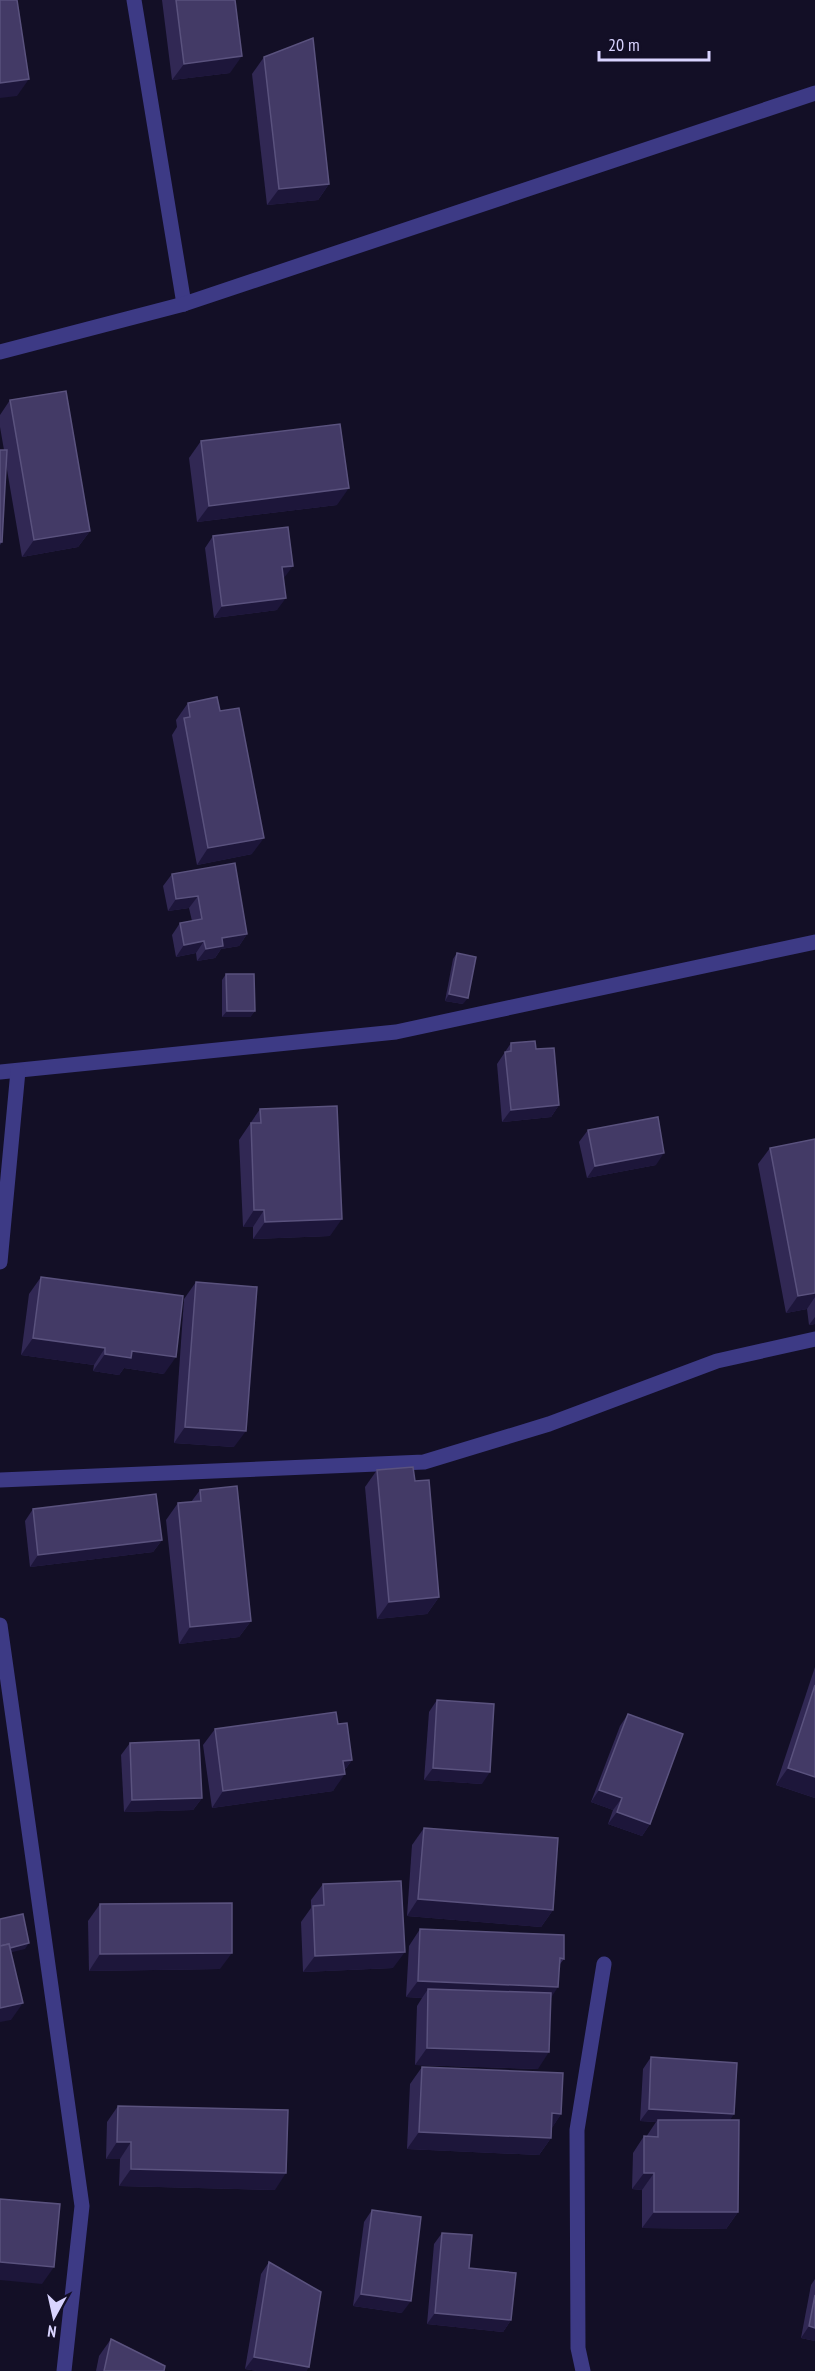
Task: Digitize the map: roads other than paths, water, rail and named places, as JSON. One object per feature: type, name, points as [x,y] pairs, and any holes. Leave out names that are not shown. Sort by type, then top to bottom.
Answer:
[{"type":"street","points":[[134,0],[184,304]]},
{"type":"street","points":[[0,352],[184,304],[815,93]]},
{"type":"street","points":[[0,1072],[396,1032],[815,942]]},
{"type":"street","points":[[0,1262],[18,1071]]},
{"type":"street","points":[[0,1480],[424,1462],[549,1424],[717,1361],[815,1339]]},
{"type":"street","points":[[0,1625],[82,2206],[64,2371]]},
{"type":"street","points":[[583,2371],[578,2348],[578,2130],[604,1964]]}]
